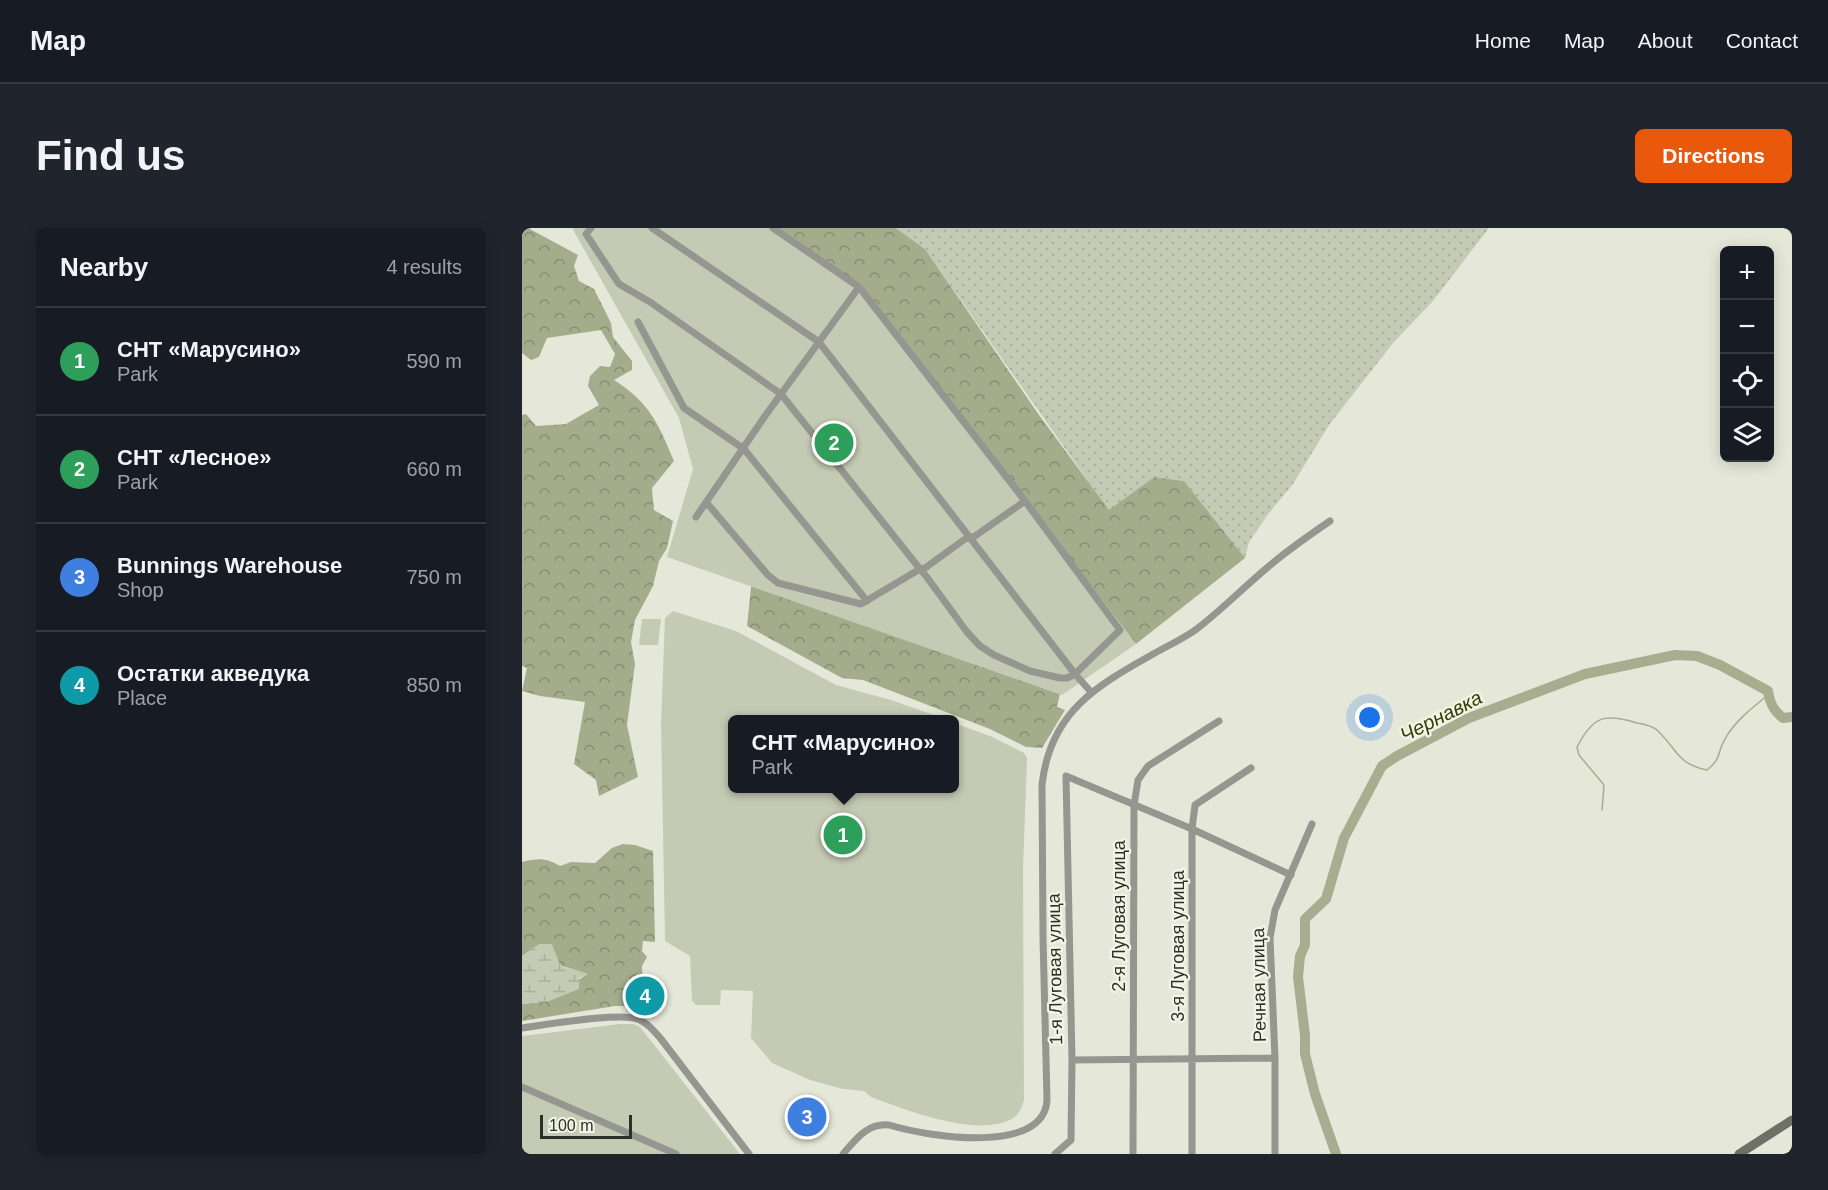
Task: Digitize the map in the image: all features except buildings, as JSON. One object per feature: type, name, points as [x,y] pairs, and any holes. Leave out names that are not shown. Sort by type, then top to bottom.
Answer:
[{"type":"main road","points":[[1739,1154],[1792,1120]]},
{"type":"street","points":[[591,228],[586,234],[619,284],[781,394],[980,646],[994,655],[1030,670],[1060,678],[1067,678],[1075,674],[1120,630],[1025,501],[859,287],[773,228]]},
{"type":"street","points":[[652,228],[819,342],[1091,692]]},
{"type":"street","points":[[696,517],[859,287]]},
{"type":"street","points":[[638,322],[684,408],[744,449],[867,601]]},
{"type":"street","points":[[706,502],[778,583],[861,604],[925,568],[1025,501]]},
{"type":"street","points":[[1031,1135],[1044,1119],[1047,1100],[1043,938],[1043,773],[1047,754],[1055,735],[1091,692],[1117,674],[1196,630],[1274,561],[1330,521]]},
{"type":"street","name":"2-я Луговая улица","points":[[1133,1154],[1134,805],[1138,780],[1148,766],[1219,721]]},
{"type":"street","name":"3-я Луговая улица","points":[[1192,1154],[1191,1058],[1194,929],[1192,829],[1195,805],[1251,768]]},
{"type":"street","name":"1-я Луговая улица","points":[[1055,1154],[1071,1140],[1072,1060],[1066,776],[1134,805]]},
{"type":"street","points":[[1134,805],[1291,875]]},
{"type":"street","name":"Речная улица","points":[[1275,1154],[1275,1058],[1270,938],[1275,910],[1312,824]]},
{"type":"street","points":[[522,1028],[620,1016],[639,1019],[648,1024],[661,1039],[749,1154]]},
{"type":"street","points":[[1072,1060],[1275,1058]]},
{"type":"street","points":[[522,1087],[676,1154]]},
{"type":"street","points":[[843,1154],[864,1132],[877,1125],[973,1146]]},
{"type":"green space","points":[[522,228],[528,228],[578,255],[574,266],[579,281],[594,289],[611,323],[613,337],[632,361],[632,370],[614,380],[636,397],[652,415],[674,461],[652,488],[654,510],[673,521],[667,548],[659,561],[653,586],[635,620],[631,642],[635,664],[627,725],[638,777],[599,796],[596,780],[574,764],[585,702],[540,696],[522,691],[527,668],[522,666],[522,415],[526,414],[536,426],[566,424],[599,405],[588,386],[590,376],[600,366],[610,367],[615,354],[601,330],[547,338],[539,357],[531,360],[522,353]]},
{"type":"green space","points":[[572,228],[776,228],[864,290],[1136,644],[1062,695],[667,557],[693,469],[679,418]]},
{"type":"green space","points":[[776,228],[896,228],[925,249],[1039,415],[1109,510],[1154,477],[1184,481],[1245,558],[1136,644],[864,290]]},
{"type":"green space","points":[[896,228],[1489,228],[1433,301],[1393,343],[1329,425],[1293,484],[1249,542],[1245,558],[1184,481],[1154,477],[1109,511],[925,249]]},
{"type":"green space","points":[[752,578],[1061,689],[1057,707],[1065,710],[1042,748],[1026,747],[959,717],[959,715],[954,715],[863,680],[842,678],[747,626]]},
{"type":"green space","points":[[673,611],[736,631],[836,685],[891,700],[934,715],[728,715],[728,793],[959,793],[959,725],[990,736],[1024,753],[1027,758],[1023,870],[1024,1100],[1018,1113],[1012,1119],[997,1124],[961,1124],[903,1109],[871,1097],[864,1091],[843,1089],[810,1080],[772,1063],[751,1038],[753,991],[721,990],[720,1005],[696,1005],[692,1001],[690,956],[665,941],[661,723],[665,618]]},
{"type":"green space","points":[[642,619],[661,619],[658,645],[639,645]]},
{"type":"green space","points":[[623,844],[653,851],[655,942],[643,941],[642,951],[647,957],[642,966],[643,1003],[637,1006],[615,1006],[522,1021],[522,1004],[549,1001],[587,974],[560,965],[540,944],[522,956],[522,862],[542,860],[560,866],[571,862],[595,863],[612,848]]},
{"type":"green space","points":[[540,944],[552,944],[560,965],[588,974],[579,978],[579,989],[549,1001],[522,1004],[522,956]]},
{"type":"green space","points":[[633,1024],[640,1027],[740,1154],[522,1154],[522,1036]]},
{"type":"waterway","name":"Чернавка","points":[[1336,1154],[1315,1094],[1305,1054],[1298,977],[1300,956],[1305,945],[1305,919],[1326,899],[1344,838],[1382,766],[1469,718],[1585,674],[1675,655],[1697,656],[1720,665],[1768,691],[1771,703],[1777,712],[1783,718],[1792,717]]},
{"type":"waterway","points":[[1602,810],[1604,785],[1579,755],[1577,747],[1594,723],[1616,718],[1656,729],[1683,760],[1707,770],[1717,758],[1729,732],[1744,715],[1768,695]]},
{"type":"place","name":"СНТ «Лесное»","points":[[834,443]]},
{"type":"place","name":"СНТ «Марусино»","points":[[843,835]]},
{"type":"place","name":"Остатки акведука","points":[[645,996]]},
{"type":"place","name":"Bunnings Warehouse","points":[[807,1117]]}]
